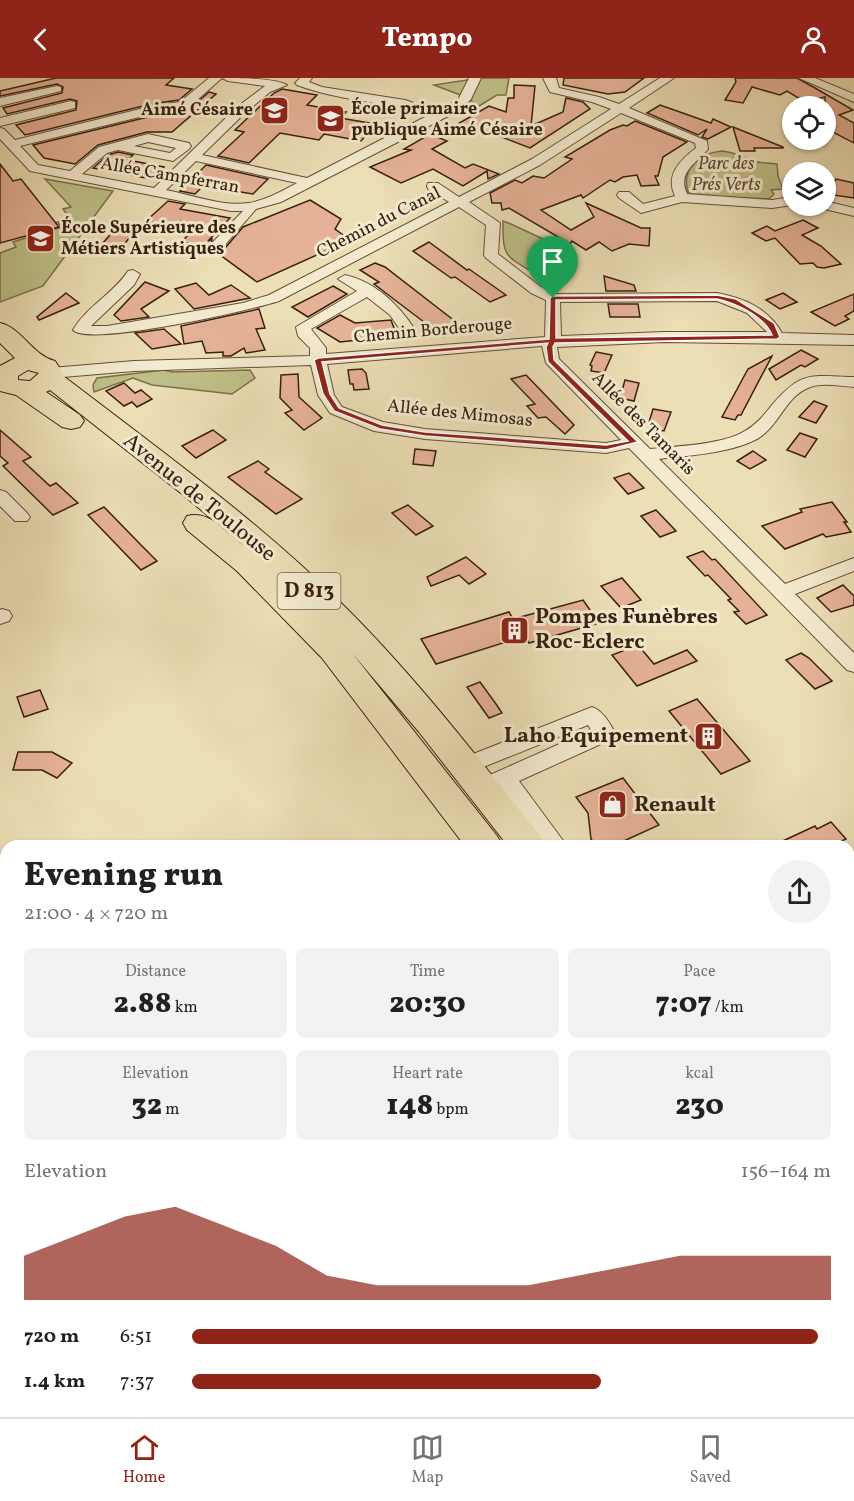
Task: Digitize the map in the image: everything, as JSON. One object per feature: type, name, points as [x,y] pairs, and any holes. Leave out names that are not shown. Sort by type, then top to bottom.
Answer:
[{"type":"main road","name":"D 813","points":[[0,330],[27,373]]},
{"type":"main road","name":"Avenue de Toulouse","points":[[27,373],[44,401],[100,443],[247,564],[333,650],[418,759],[473,782]]},
{"type":"main road","name":"Avenue de Toulouse","points":[[27,373],[254,540],[326,606],[383,668],[473,782],[523,840]]},
{"type":"main road","name":"Avenue de Toulouse","points":[[473,782],[484,840]]},
{"type":"street","points":[[11,145],[152,110],[184,105],[216,78]]},
{"type":"street","points":[[228,78],[277,85]]},
{"type":"street","name":"Allée Campferran","points":[[0,132],[34,168],[231,207],[250,207],[269,202],[436,115],[456,108],[467,101],[475,78]]},
{"type":"street","points":[[549,78],[552,80],[554,90],[560,93],[585,95],[701,141],[702,149],[688,159],[680,169],[677,189],[682,198]]},
{"type":"street","name":"Chemin du Canal","points":[[133,274],[129,282],[87,319],[81,330],[107,331],[246,307],[274,298],[536,162],[668,78]]},
{"type":"street","points":[[804,78],[854,98]]},
{"type":"street","points":[[157,192],[241,110],[266,90],[277,85],[304,80],[320,90],[405,104],[436,115]]},
{"type":"street","points":[[0,102],[57,89]]},
{"type":"street","points":[[0,122],[70,105]]},
{"type":"street","points":[[72,176],[103,150],[117,146]]},
{"type":"street","points":[[194,157],[309,182]]},
{"type":"street","points":[[433,186],[493,223],[491,255],[536,290],[553,298],[717,297],[733,300],[771,324],[777,337]]},
{"type":"street","points":[[624,195],[641,209],[682,198],[772,204],[782,202]]},
{"type":"street","points":[[219,243],[249,212],[250,207]]},
{"type":"street","points":[[836,208],[854,212]]},
{"type":"street","points":[[345,279],[368,291],[396,311],[408,331]]},
{"type":"street","name":"Allée des Mimosas","points":[[368,291],[303,327],[303,333],[313,340],[318,348],[318,360],[326,394],[336,410],[380,427],[425,434],[606,447],[634,442]]},
{"type":"street","points":[[553,298],[553,340]]},
{"type":"street","name":"Chemin Borderouge","points":[[27,373],[134,366],[318,360],[553,340],[777,337],[854,340]]},
{"type":"street","name":"Allée des Tamaris","points":[[553,340],[549,347],[550,360],[854,665]]},
{"type":"street","points":[[647,455],[722,445],[750,436],[763,426],[794,389],[804,383],[854,382]]},
{"type":"street","points":[[0,496],[21,517]]},
{"type":"street","points":[[782,592],[854,564]]},
{"type":"street","points":[[592,715],[605,734],[473,782],[592,715]]},
{"type":"street","points":[[473,782],[548,840]]},
{"type":"green space","points":[[480,78],[509,78],[506,95],[497,95],[479,106],[463,96],[434,85]]},
{"type":"green space","name":"Parc des Prés Verts","points":[[722,151],[757,162],[777,164],[782,189],[771,190],[774,194],[769,199],[695,196],[688,192],[687,176],[690,169],[699,159]]},
{"type":"green space","points":[[45,179],[113,191],[43,286],[0,302],[0,253],[16,247],[13,242],[62,227],[57,222],[70,218],[63,209],[71,207]]},
{"type":"green space","points":[[503,221],[562,248],[531,271],[506,252],[503,240]]},
{"type":"green space","points":[[164,370],[172,372],[250,370],[255,378],[232,394],[152,385],[133,378],[94,392],[93,385],[97,378]]},
{"type":"building","points":[[56,78],[174,78],[166,85],[192,89],[179,100],[151,104],[25,135],[16,125],[76,110],[77,101],[70,99],[7,114],[3,108],[62,93],[63,87],[57,84],[0,96],[0,91]]},
{"type":"building","points":[[564,78],[644,78],[625,92],[608,94],[563,85]]},
{"type":"building","points":[[735,78],[797,78],[828,96],[795,96],[787,91],[780,95],[752,87],[743,103],[725,100],[736,82]]},
{"type":"building","points":[[514,85],[535,86],[531,126],[563,112],[566,98],[583,102],[590,109],[530,148],[481,129],[474,133],[454,126],[489,106],[506,112],[508,98],[514,98]]},
{"type":"building","points":[[282,89],[317,95],[307,105],[346,112],[340,118],[376,124],[361,141],[324,134],[319,140],[280,133],[249,163],[218,156],[244,132],[235,130],[274,93]]},
{"type":"building","points":[[209,92],[216,94],[172,132],[147,132],[98,145],[75,164],[44,158],[33,145],[152,116],[188,110]]},
{"type":"building","points":[[836,100],[853,110],[839,115],[854,123],[854,143],[836,134]]},
{"type":"building","points":[[660,105],[711,123],[713,119],[731,127],[708,139],[702,137],[707,129],[698,135],[647,113]]},
{"type":"building","points":[[635,121],[687,142],[663,157],[658,176],[655,176],[659,185],[641,186],[637,175],[623,177],[615,182],[610,180],[583,198],[581,195],[541,210],[571,230],[594,217],[586,203],[641,228],[650,228],[649,246],[629,244],[612,251],[599,242],[586,250],[572,241],[570,244],[509,208],[502,210],[501,203],[492,203],[490,193],[515,180],[522,183],[533,176],[544,178],[572,159],[565,157],[610,130],[623,125],[627,126]]},
{"type":"building","points":[[733,127],[782,147],[754,148],[755,151],[740,151]]},
{"type":"building","points":[[430,134],[447,141],[432,149],[465,168],[473,164],[499,174],[488,179],[487,171],[463,186],[433,169],[401,183],[370,167],[411,150],[404,149]]},
{"type":"building","points":[[118,152],[133,155],[128,160],[164,167],[151,179],[93,168],[108,155]]},
{"type":"building","points":[[0,164],[13,181],[21,179],[59,227],[0,243]]},
{"type":"building","points":[[206,165],[268,179],[253,194],[203,186],[195,194],[180,191]]},
{"type":"building","points":[[836,179],[854,183],[854,198],[836,195]]},
{"type":"building","points":[[310,200],[341,219],[335,229],[350,240],[257,282],[205,244],[203,246],[182,242],[192,230],[187,229],[180,221],[174,227],[146,221],[168,201],[185,204],[180,209],[230,218],[208,241],[212,239],[211,245],[219,249],[226,247],[243,227]]},
{"type":"building","points":[[803,220],[818,228],[802,235],[821,246],[841,264],[824,268],[817,267],[813,263],[800,264],[775,238],[766,241],[752,233],[767,226],[775,231]]},
{"type":"building","points":[[117,227],[133,233],[116,255],[95,252]]},
{"type":"building","points":[[429,242],[506,295],[490,302],[413,251]]},
{"type":"building","points":[[375,263],[385,267],[465,329],[444,337],[374,284],[379,282],[360,270]]},
{"type":"building","points":[[604,276],[634,285],[636,291],[606,291]]},
{"type":"building","points":[[145,282],[169,291],[141,309],[149,317],[121,321],[114,315]]},
{"type":"building","points":[[196,283],[209,295],[231,285],[250,298],[194,309],[175,289]]},
{"type":"building","points":[[333,286],[347,294],[308,317],[292,307]]},
{"type":"building","points":[[66,293],[79,303],[39,320],[37,317]]},
{"type":"building","points":[[783,293],[797,302],[780,309],[766,300]]},
{"type":"building","points":[[854,294],[854,311],[845,316],[849,319],[835,326],[811,312]]},
{"type":"building","points":[[608,304],[638,304],[640,317],[610,317]]},
{"type":"building","points":[[259,309],[265,328],[256,329],[265,350],[246,353],[244,348],[231,356],[223,356],[223,352],[206,353],[202,341],[184,344],[181,326]]},
{"type":"building","points":[[340,315],[355,323],[391,320],[397,336],[340,342],[317,328]]},
{"type":"building","points":[[164,329],[181,344],[152,349],[135,333]]},
{"type":"building","points":[[801,350],[818,359],[805,367],[801,365],[776,380],[769,369]]},
{"type":"building","points":[[596,352],[612,355],[604,373],[591,371],[592,366],[590,365]]},
{"type":"building","points":[[772,356],[741,415],[738,415],[735,420],[722,417],[748,369]]},
{"type":"building","points":[[362,369],[366,373],[369,389],[354,390],[353,384],[350,384],[348,370]]},
{"type":"building","points":[[298,374],[299,397],[322,418],[304,430],[285,413],[292,410],[280,398],[281,375]]},
{"type":"building","points":[[526,375],[574,425],[565,434],[546,417],[538,418],[527,406],[535,404],[511,379]]},
{"type":"building","points":[[625,380],[639,383],[634,401],[620,398]]},
{"type":"building","points":[[124,383],[135,393],[141,390],[152,399],[137,407],[132,402],[124,406],[106,391]]},
{"type":"building","points":[[814,401],[827,406],[816,423],[799,417]]},
{"type":"building","points":[[653,409],[671,412],[664,431],[650,428],[652,423],[649,422]]},
{"type":"building","points":[[0,430],[31,457],[23,461],[50,486],[56,483],[78,503],[53,515],[3,466],[8,463],[0,456]]},
{"type":"building","points":[[213,430],[226,440],[196,458],[182,446]]},
{"type":"building","points":[[800,433],[817,439],[805,457],[787,450]]},
{"type":"building","points":[[415,449],[436,451],[433,466],[413,464]]},
{"type":"building","points":[[753,451],[766,460],[750,469],[737,461]]},
{"type":"building","points":[[258,461],[269,469],[265,472],[302,499],[276,514],[228,477]]},
{"type":"building","points":[[629,473],[644,488],[628,494],[614,478]]},
{"type":"building","points":[[832,502],[847,522],[844,522],[851,532],[826,537],[823,534],[785,549],[762,526],[802,512],[800,509]]},
{"type":"building","points":[[408,505],[433,526],[416,535],[392,513]]},
{"type":"building","points":[[104,507],[157,561],[141,570],[88,515]]},
{"type":"building","points":[[656,510],[676,531],[660,537],[641,516]]},
{"type":"building","points":[[703,551],[712,560],[715,559],[767,615],[746,624],[734,612],[739,611],[728,600],[731,599],[687,557]]},
{"type":"building","points":[[466,557],[486,574],[469,584],[459,575],[431,586],[427,577]]},
{"type":"building","points":[[622,578],[641,600],[621,608],[601,586]]},
{"type":"building","points":[[843,585],[854,596],[854,605],[831,612],[817,598]]},
{"type":"building","name":"Pompes Funèbres Roc-Eclerc","points":[[583,600],[599,623],[529,643],[525,636],[436,664],[421,639],[509,612],[513,619]]},
{"type":"building","points":[[638,645],[654,664],[687,650],[697,661],[637,686],[612,655]]},
{"type":"building","points":[[801,653],[832,681],[815,689],[786,660]]},
{"type":"building","points":[[480,682],[502,713],[489,718],[467,687]]},
{"type":"building","points":[[40,690],[48,709],[24,717],[17,697]]},
{"type":"building","name":"Laho Equipement","points":[[697,699],[750,761],[721,774],[669,711]]},
{"type":"building","points":[[18,752],[52,752],[72,763],[57,778],[42,770],[13,770]]},
{"type":"building","name":"Renault","points":[[623,778],[659,825],[626,840],[592,840],[588,813],[576,797]]},
{"type":"building","points":[[831,822],[846,839],[785,840],[815,826],[817,829]]},
{"type":"place","name":"Aimé Césaire","points":[[274,110]]},
{"type":"place","name":"École primaire publique Aimé Césaire","points":[[330,119]]},
{"type":"place","name":"École Supérieure des Métiers Artistiques","points":[[40,238]]},
{"type":"place","name":"Pompes Funèbres Roc-Eclerc","points":[[514,630]]},
{"type":"place","name":"Laho Equipement","points":[[709,736]]},
{"type":"place","name":"Renault","points":[[613,805]]},
{"type":"route","points":[[553,298],[553,340],[318,360],[326,394],[336,410],[380,427],[425,434],[606,447],[634,442],[550,360],[549,347],[553,340],[777,337],[771,324],[748,308],[733,300],[717,297],[553,298]]}]
